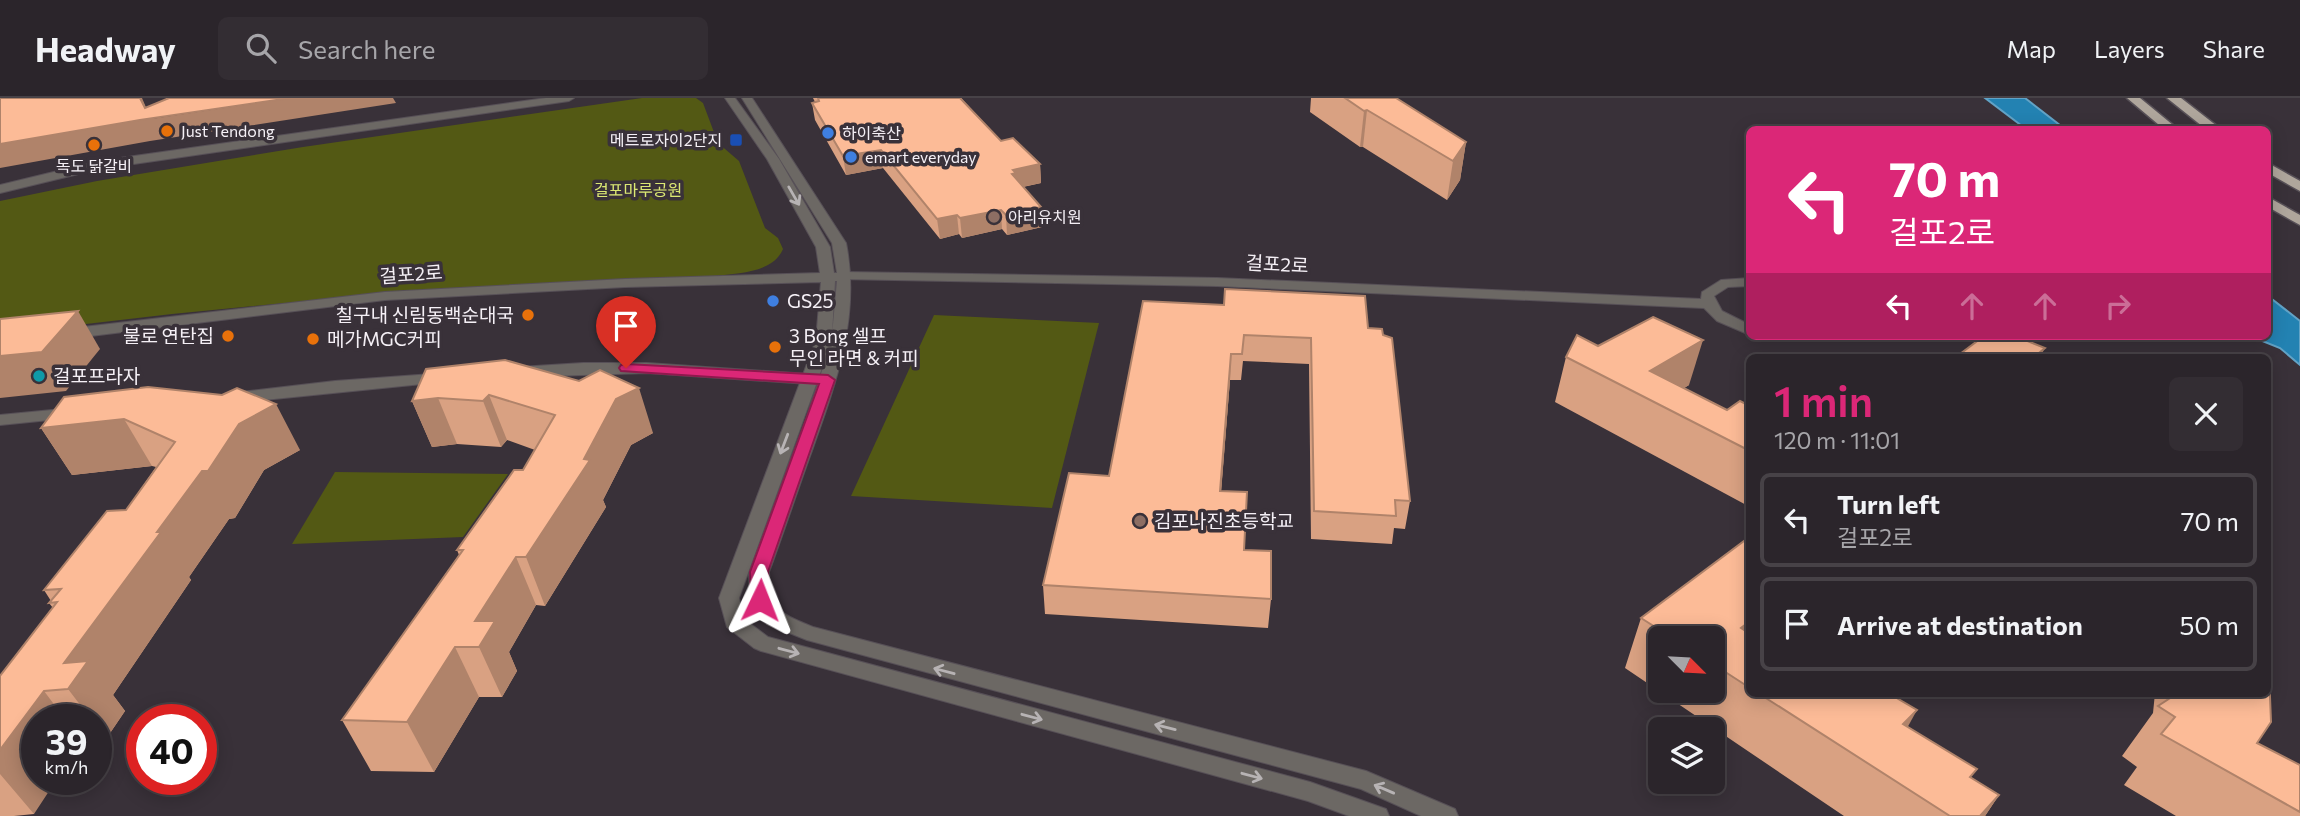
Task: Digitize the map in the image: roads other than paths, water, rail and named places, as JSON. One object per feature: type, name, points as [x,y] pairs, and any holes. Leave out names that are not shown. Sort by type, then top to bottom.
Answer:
[{"type":"highway","points":[[2133,98],[2168,126]]},
{"type":"highway","points":[[2174,98],[2211,126]]},
{"type":"highway","points":[[2271,169],[2300,187]]},
{"type":"highway","points":[[2271,203],[2300,221]]},
{"type":"street","points":[[0,189],[99,165],[569,98]]},
{"type":"street","points":[[730,98],[773,159],[824,247],[836,277]]},
{"type":"street","points":[[747,98],[839,243],[845,265],[836,277],[819,380],[759,572],[760,600],[774,619],[807,633],[885,655],[1245,747],[1366,782],[1446,816]]},
{"type":"street","name":"걸포2로","points":[[51,336],[385,296],[625,283],[836,277],[1217,282],[1707,304]]},
{"type":"street","points":[[1746,282],[1724,284],[1712,288],[1707,295],[1707,304],[1724,319],[1746,328]]},
{"type":"street","points":[[500,374],[583,368],[647,368],[819,380]]},
{"type":"street","points":[[214,400],[335,386],[459,377]]},
{"type":"street","points":[[819,380],[780,455],[729,598],[734,622],[761,643],[1310,792],[1377,816]]},
{"type":"street","points":[[0,420],[93,411]]},
{"type":"water","points":[[1985,98],[2025,98],[2061,126],[2022,126]]},
{"type":"water","points":[[2271,298],[2300,321],[2300,365],[2280,348],[2260,340],[2271,340]]},
{"type":"place","name":"Just Tendong","points":[[167,131]]},
{"type":"place","name":"하이축산","points":[[828,133]]},
{"type":"place","name":"메트로자이2단지","points":[[736,140]]},
{"type":"place","name":"독도 닭갈비","points":[[94,145]]},
{"type":"place","name":"emart everyday","points":[[851,157]]},
{"type":"place","name":"아리유치원","points":[[994,217]]},
{"type":"place","name":"GS25","points":[[773,301]]},
{"type":"place","name":"칠구내 신림동백순대국","points":[[528,315]]},
{"type":"place","name":"불로 연탄집","points":[[228,336]]},
{"type":"place","name":"메가MGC커피","points":[[313,339]]},
{"type":"place","name":"3 Bong 셀프 무인 라면 & 커피","points":[[775,347]]},
{"type":"place","name":"걸포프라자","points":[[39,376]]},
{"type":"place","name":"김포나진초등학교","points":[[1140,521]]},
{"type":"park label","name":"걸포마루공원","points":[[638,190]]}]
